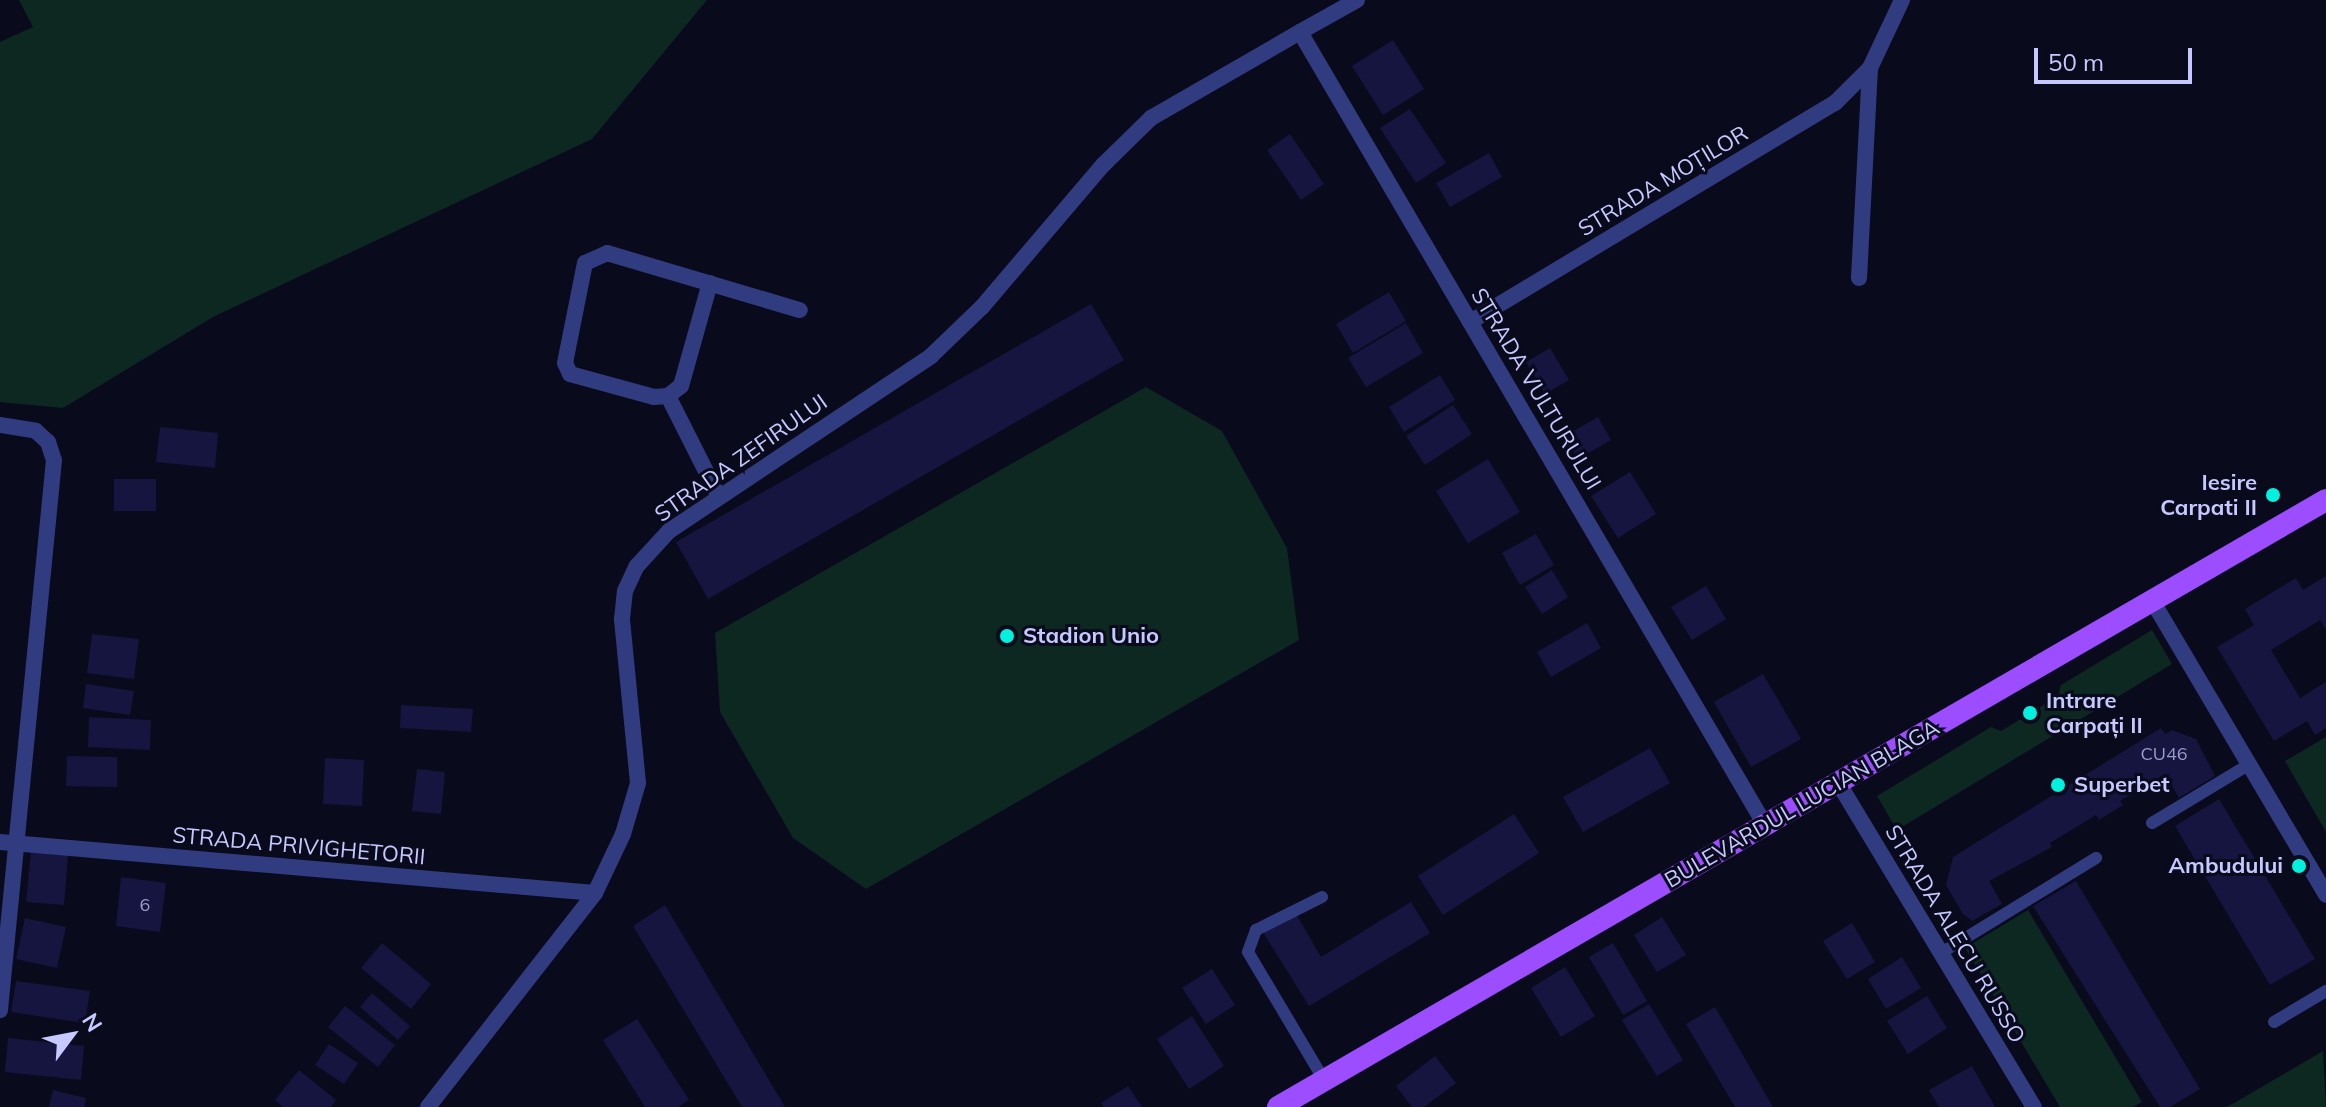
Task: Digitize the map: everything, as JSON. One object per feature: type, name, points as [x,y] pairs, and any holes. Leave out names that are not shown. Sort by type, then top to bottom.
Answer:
[{"type":"main road","name":"BULEVARDUL LUCIAN BLAGA","points":[[1278,1107],[2326,500]]},
{"type":"street","points":[[1300,32],[1357,0]]},
{"type":"street","name":"STRADA MOȚILOR","points":[[1470,322],[1835,103],[1870,68],[1902,0]]},
{"type":"street","name":"STRADA VULTURULUI","points":[[1300,32],[1765,825]]},
{"type":"street","name":"STRADA ZEFIRULUI","points":[[428,1107],[595,893],[623,834],[638,783],[622,619],[625,591],[636,567],[669,531],[931,356],[982,307],[1103,165],[1151,118],[1300,32]]},
{"type":"street","name":"STRADA MOȚILOR","points":[[1859,278],[1870,68]]},
{"type":"street","points":[[710,283],[681,386],[668,396],[654,397],[570,374],[565,363],[585,263],[607,253],[710,283],[800,310]]},
{"type":"street","points":[[668,396],[719,497]]},
{"type":"street","points":[[0,425],[28,428],[48,442],[54,460],[8,843],[0,1010]]},
{"type":"street","points":[[2153,602],[2326,895]]},
{"type":"street","name":"STRADA ALECU RUSSO","points":[[1839,784],[2034,1107]]},
{"type":"street","name":"STRADA PRIVIGHETORII","points":[[8,843],[595,893]]},
{"type":"lane","points":[[2152,823],[2248,765]]},
{"type":"lane","points":[[1941,953],[2096,858]]},
{"type":"lane","points":[[1322,897],[1256,930],[1248,952],[1324,1080]]},
{"type":"lane","points":[[2274,1022],[2326,991]]},
{"type":"green space","points":[[19,0],[707,0],[592,139],[213,317],[63,408],[0,402],[0,42],[33,27]]},
{"type":"green space","name":"Stadion Unio","points":[[1146,387],[1222,431],[1287,548],[1299,640],[866,889],[793,838],[720,712],[715,633]]},
{"type":"green space","points":[[2152,630],[2172,664],[1897,830],[1877,796],[1991,727],[2001,731],[2058,696],[2061,685]]},
{"type":"green space","points":[[2326,737],[2326,832],[2285,761]]},
{"type":"green space","points":[[2028,910],[2142,1102],[2133,1107],[2060,1107],[1965,948]]},
{"type":"green space","points":[[2323,1051],[2326,1107],[2226,1107],[2236,1102]]},
{"type":"building","points":[[1393,40],[1424,89],[1383,115],[1352,66]]},
{"type":"building","points":[[1410,109],[1446,163],[1416,183],[1380,128]]},
{"type":"building","points":[[1290,134],[1324,184],[1301,200],[1267,150]]},
{"type":"building","points":[[1489,153],[1502,177],[1450,207],[1436,183]]},
{"type":"building","points":[[1389,292],[1406,321],[1353,353],[1336,324]]},
{"type":"building","points":[[1091,304],[1124,360],[708,599],[676,542]]},
{"type":"building","points":[[1406,323],[1423,353],[1366,387],[1348,358]]},
{"type":"building","points":[[1550,348],[1569,380],[1545,394],[1526,362]]},
{"type":"building","points":[[1440,375],[1455,400],[1404,432],[1389,407]]},
{"type":"building","points":[[1453,405],[1472,434],[1425,465],[1406,436]]},
{"type":"building","points":[[1598,417],[1611,440],[1578,459],[1565,436]]},
{"type":"building","points":[[160,427],[218,433],[215,468],[156,462]]},
{"type":"building","points":[[1488,459],[1520,512],[1468,543],[1436,491]]},
{"type":"building","points":[[1630,472],[1656,514],[1618,538],[1591,496]]},
{"type":"building","points":[[114,479],[156,479],[156,511],[114,511]]},
{"type":"building","points":[[1536,534],[1554,565],[1520,585],[1502,553]]},
{"type":"building","points":[[1552,570],[1568,597],[1542,614],[1525,587]]},
{"type":"building","points":[[2326,576],[2326,630],[2320,620],[2271,650],[2300,698],[2326,682],[2326,728],[2315,735],[2307,721],[2274,741],[2217,647],[2254,625],[2245,609],[2296,578],[2303,590]]},
{"type":"building","points":[[1706,586],[1726,619],[1692,640],[1671,607]]},
{"type":"building","points":[[1587,623],[1601,648],[1551,677],[1537,652]]},
{"type":"building","points":[[92,634],[139,639],[134,679],[87,673]]},
{"type":"building","points":[[1763,674],[1801,739],[1751,767],[1714,702]]},
{"type":"building","points":[[86,684],[134,691],[130,715],[83,708]]},
{"type":"building","points":[[401,705],[473,709],[471,732],[400,728]]},
{"type":"building","points":[[89,717],[151,720],[150,750],[88,747]]},
{"type":"building","points":[[2161,728],[2165,734],[2172,730],[2196,739],[2215,776],[2179,798],[2165,774],[2120,801],[2123,805],[2099,820],[2096,815],[2050,843],[2052,847],[1989,881],[2002,904],[1972,921],[1963,914],[1946,885],[1953,857]]},
{"type":"building","points":[[1650,748],[1670,783],[1583,832],[1563,797]]},
{"type":"building","points":[[67,756],[117,757],[117,787],[66,786]]},
{"type":"building","points":[[325,758],[364,760],[362,806],[323,804]]},
{"type":"building","points":[[417,769],[445,772],[441,814],[412,811]]},
{"type":"building","points":[[2219,799],[2315,959],[2270,985],[2175,826]]},
{"type":"building","points":[[1514,814],[1539,853],[1443,915],[1418,876]]},
{"type":"building","points":[[31,852],[68,855],[64,905],[26,902]]},
{"type":"building","points":[[121,877],[166,883],[160,932],[116,926]]},
{"type":"building","points":[[2076,881],[2200,1089],[2170,1107],[2160,1107],[2033,906]]},
{"type":"building","points":[[1411,902],[1430,933],[1309,1006],[1261,929],[1292,907],[1321,957]]},
{"type":"building","points":[[665,905],[785,1107],[742,1107],[633,926]]},
{"type":"building","points":[[1662,917],[1686,955],[1657,972],[1634,935]]},
{"type":"building","points":[[25,918],[66,927],[57,968],[16,959]]},
{"type":"building","points":[[1852,923],[1875,962],[1847,979],[1823,941]]},
{"type":"building","points":[[382,943],[431,984],[411,1009],[361,968]]},
{"type":"building","points":[[1613,943],[1647,1001],[1623,1015],[1589,957]]},
{"type":"building","points":[[1902,957],[1921,988],[1886,1009],[1868,979]]},
{"type":"building","points":[[1565,967],[1595,1016],[1561,1037],[1531,988]]},
{"type":"building","points":[[1212,969],[1235,1005],[1206,1024],[1182,988]]},
{"type":"building","points":[[16,981],[90,991],[85,1023],[11,1012]]},
{"type":"building","points":[[372,993],[410,1026],[398,1040],[360,1007]]},
{"type":"building","points":[[1927,996],[1947,1028],[1908,1054],[1887,1021]]},
{"type":"building","points":[[1649,1004],[1683,1060],[1657,1076],[1622,1020]]},
{"type":"building","points":[[345,1006],[395,1045],[378,1067],[328,1027]]},
{"type":"building","points":[[1715,1007],[1773,1107],[1735,1107],[1686,1024]]},
{"type":"building","points":[[1192,1016],[1224,1066],[1189,1089],[1157,1039]]},
{"type":"building","points":[[637,1019],[689,1100],[678,1107],[645,1107],[603,1040]]},
{"type":"building","points":[[8,1038],[84,1046],[81,1080],[5,1072]]},
{"type":"building","points":[[329,1044],[358,1063],[344,1084],[315,1065]]},
{"type":"building","points":[[1435,1056],[1456,1083],[1424,1107],[1412,1107],[1396,1086]]},
{"type":"building","points":[[1972,1066],[1995,1107],[1939,1107],[1929,1090]]},
{"type":"building","points":[[299,1070],[336,1100],[331,1107],[283,1107],[275,1100]]},
{"type":"building","points":[[1128,1086],[1142,1107],[1104,1107],[1101,1103]]},
{"type":"building","points":[[53,1090],[86,1098],[84,1107],[49,1107]]},
{"type":"place","name":"Iesire Carpati II","points":[[2273,495]]},
{"type":"place","name":"Stadion Unio","points":[[1007,636]]},
{"type":"place","name":"Intrare Carpați II","points":[[2030,713]]},
{"type":"place","name":"Superbet","points":[[2058,785]]},
{"type":"place","name":"Ambudului","points":[[2299,866]]}]
